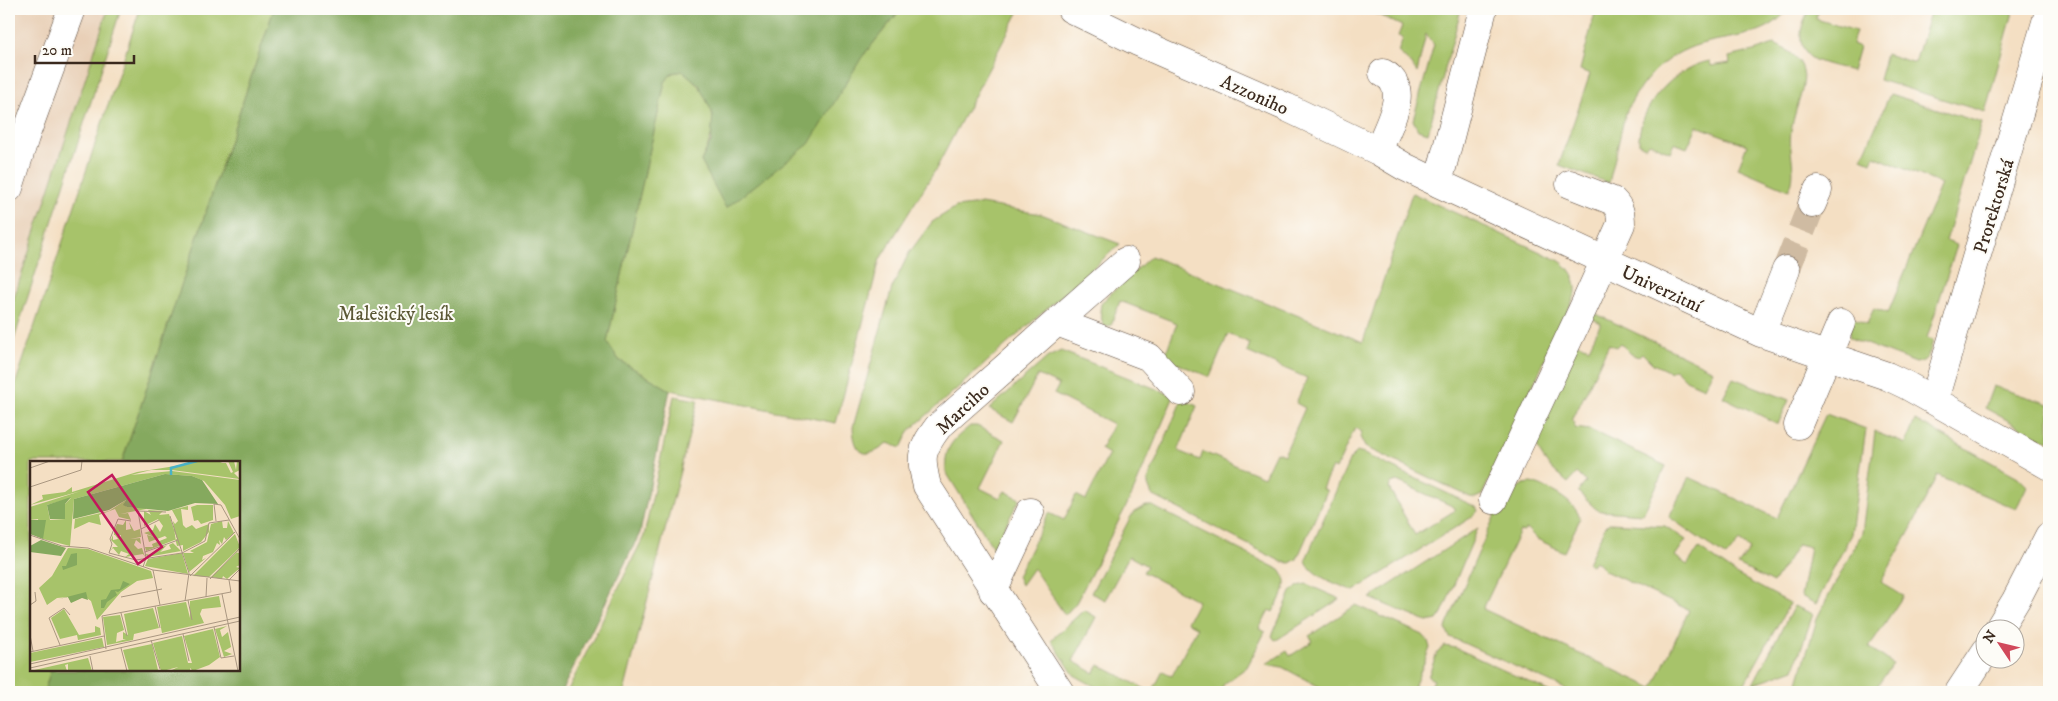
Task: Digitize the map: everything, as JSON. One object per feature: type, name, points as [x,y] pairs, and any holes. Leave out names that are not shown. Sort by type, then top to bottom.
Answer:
[{"type":"street","points":[[9,188],[25,137],[72,9]]},
{"type":"street","name":"Azzoniho","points":[[1071,9],[1110,26],[1138,42],[1286,107],[1378,151],[1438,183]]},
{"type":"street","points":[[1438,183],[1483,9]]},
{"type":"street","name":"Prorektorská","points":[[1934,400],[2042,63],[2049,12]]},
{"type":"street","points":[[1378,151],[1393,113],[1398,92],[1392,80],[1383,73]]},
{"type":"street","name":"Univerzitní","points":[[1438,183],[1760,333],[1887,376],[1934,400],[2049,466]]},
{"type":"street","points":[[1493,500],[1621,224],[1618,206],[1613,200],[1570,184]]},
{"type":"street","name":"Marciho","points":[[1060,692],[993,591],[927,486],[922,466],[925,445],[938,428],[1126,261]]},
{"type":"street","points":[[1760,333],[1786,270]]},
{"type":"street","points":[[1058,322],[1149,357],[1181,392]]},
{"type":"street","points":[[1798,425],[1841,324]]},
{"type":"street","points":[[993,591],[1030,512]]},
{"type":"street","points":[[2005,618],[2049,536]]},
{"type":"street","points":[[1960,692],[1976,667]]},
{"type":"shaded area","points":[[9,9],[108,9],[9,313]]},
{"type":"green space","points":[[108,9],[121,9],[9,355],[9,313]]},
{"type":"green space","points":[[140,9],[274,9],[122,461],[30,461],[30,671],[51,671],[44,692],[9,692],[9,403]]},
{"type":"green space","name":"Malešický lesík","points":[[274,9],[901,9],[862,57],[809,144],[726,208],[701,161],[711,141],[713,114],[699,85],[683,71],[672,73],[665,82],[607,342],[619,360],[670,390],[640,533],[561,692],[44,692],[51,671],[240,671],[240,461],[122,461]]},
{"type":"green space","points":[[901,9],[1020,9],[936,169],[880,259],[836,423],[670,390],[619,360],[607,342],[665,82],[672,73],[683,71],[703,91],[708,101],[713,123],[711,135],[701,161],[727,208],[862,57]]},
{"type":"green space","points":[[1366,9],[1461,9],[1428,133],[1418,130],[1413,120],[1434,45],[1426,34],[1417,73],[1410,63],[1398,52],[1403,38],[1398,36],[1402,26]]},
{"type":"green space","points":[[1596,9],[1788,9],[1778,20],[1767,27],[1741,36],[1700,44],[1677,54],[1658,68],[1643,85],[1625,115],[1609,183],[1559,165],[1590,74],[1580,70]]},
{"type":"green space","points":[[1810,9],[1818,9],[1816,19],[1856,31],[1852,44],[1859,47],[1852,71],[1815,60],[1808,56],[1804,50],[1801,36],[1806,15]]},
{"type":"green space","points":[[1931,9],[2014,9],[1985,112],[1879,80],[1886,54],[1915,63]]},
{"type":"green space","points":[[1774,44],[1790,52],[1799,61],[1803,71],[1801,93],[1790,139],[1793,176],[1789,190],[1738,168],[1747,145],[1697,126],[1687,148],[1674,143],[1670,152],[1650,143],[1645,147],[1639,144],[1644,116],[1651,103],[1672,80],[1684,71],[1710,61],[1711,66],[1730,63],[1729,57]]},
{"type":"green space","points":[[1890,94],[1982,123],[1946,241],[1957,245],[1927,338],[1933,340],[1931,348],[1924,361],[1916,363],[1850,338],[1849,332],[1852,318],[1867,324],[1874,308],[1888,313],[1941,184],[1874,156],[1871,162],[1862,158]]},
{"type":"green space","points":[[1412,193],[1558,260],[1569,270],[1574,278],[1576,293],[1482,495],[1475,498],[1470,497],[1365,447],[1360,437],[1362,432],[1355,428],[1336,469],[1332,467],[1322,488],[1327,491],[1297,559],[1290,563],[1282,562],[1152,495],[1148,480],[1182,399],[1197,406],[1178,451],[1200,460],[1203,452],[1264,477],[1276,452],[1284,455],[1305,408],[1296,403],[1307,378],[1247,352],[1250,343],[1228,334],[1210,377],[1164,358],[1177,323],[1120,301],[1111,325],[1105,327],[1100,311],[1101,304],[1106,298],[1151,256],[1363,342]]},
{"type":"green space","points":[[981,204],[1041,214],[1120,244],[909,431],[901,448],[888,443],[874,452],[863,452],[856,444],[853,427],[892,288],[909,253],[932,222],[956,207]]},
{"type":"green space","points":[[1592,312],[1713,370],[1704,388],[1686,380],[1675,369],[1670,372],[1653,364],[1642,353],[1638,357],[1631,354],[1620,343],[1616,347],[1609,344],[1572,421],[1575,423],[1574,428],[1590,430],[1666,466],[1643,514],[1596,509],[1578,492],[1586,482],[1577,473],[1568,483],[1543,458],[1535,439],[1577,343],[1589,348],[1601,323],[1589,317]]},
{"type":"green space","points":[[1061,351],[1174,396],[1131,497],[1076,603],[1065,615],[1033,568],[1021,585],[1017,576],[1049,513],[1064,520],[1076,495],[1086,500],[1109,454],[1101,449],[1113,424],[1054,394],[1059,385],[1038,375],[1013,422],[989,409],[1048,357]]},
{"type":"green space","points":[[1733,378],[1789,400],[1778,424],[1723,397]]},
{"type":"green space","points":[[1993,386],[2049,404],[2049,441],[1985,408]]},
{"type":"green space","points":[[674,396],[698,400],[624,692],[567,692],[644,536]]},
{"type":"green space","points":[[1826,414],[1866,429],[1851,534],[1816,604],[1801,596],[1810,547],[1798,544],[1773,583],[1738,565],[1750,549],[1739,541],[1726,557],[1669,517],[1689,477],[1777,518]]},
{"type":"green space","points":[[1915,420],[2018,477],[2027,486],[2016,509],[1937,475],[1911,529],[1881,582],[1903,596],[1869,647],[1893,664],[1873,692],[1795,692],[1818,616],[1862,533],[1875,432],[1906,444]]},
{"type":"green space","points":[[970,426],[977,426],[1004,440],[980,488],[1000,498],[1005,491],[1020,499],[993,548],[946,472],[948,450],[958,436]]},
{"type":"green space","points":[[1357,452],[1364,454],[1476,507],[1478,511],[1472,517],[1354,591],[1341,586],[1318,575],[1308,565],[1306,559],[1350,459]],"holes":[[[1397,481],[1454,508],[1454,511],[1415,535],[1389,488],[1391,483]]]},
{"type":"green space","points":[[1531,483],[1552,491],[1567,501],[1573,506],[1580,519],[1564,552],[1537,539],[1527,529],[1523,532],[1520,531],[1483,609],[1653,688],[1689,610],[1605,571],[1595,561],[1592,565],[1588,563],[1605,527],[1609,523],[1665,526],[1686,540],[1675,556],[1687,565],[1699,548],[1739,576],[1790,603],[1740,692],[1572,692],[1450,637],[1446,629],[1447,625],[1498,508],[1517,488]]},
{"type":"green space","points":[[1146,506],[1152,506],[1280,570],[1283,575],[1285,581],[1284,591],[1273,612],[1269,610],[1259,629],[1265,632],[1247,667],[1224,684],[1220,692],[1152,692],[1163,671],[1172,676],[1197,628],[1187,622],[1198,601],[1143,572],[1147,566],[1129,556],[1105,600],[1091,593],[1130,518],[1134,512]]},
{"type":"green space","points":[[1478,528],[1442,613],[1437,620],[1427,622],[1370,598]]},
{"type":"green space","points":[[1306,584],[1340,599],[1275,640],[1272,636],[1292,590]]},
{"type":"green space","points":[[1356,605],[1423,635],[1428,641],[1430,648],[1412,692],[1329,692],[1282,667],[1266,664],[1287,651],[1290,656],[1313,641],[1309,636]]},
{"type":"green space","points":[[1794,606],[1813,614],[1794,669],[1753,684]]},
{"type":"green space","points":[[1084,610],[1096,617],[1073,661],[1094,673],[1099,665],[1151,692],[1105,692],[1074,675],[1051,640]]},
{"type":"green space","points":[[1445,646],[1456,648],[1550,692],[1428,692],[1434,680],[1428,677],[1437,653]]},
{"type":"tunnel","points":[[1786,270],[1812,204]]}]
